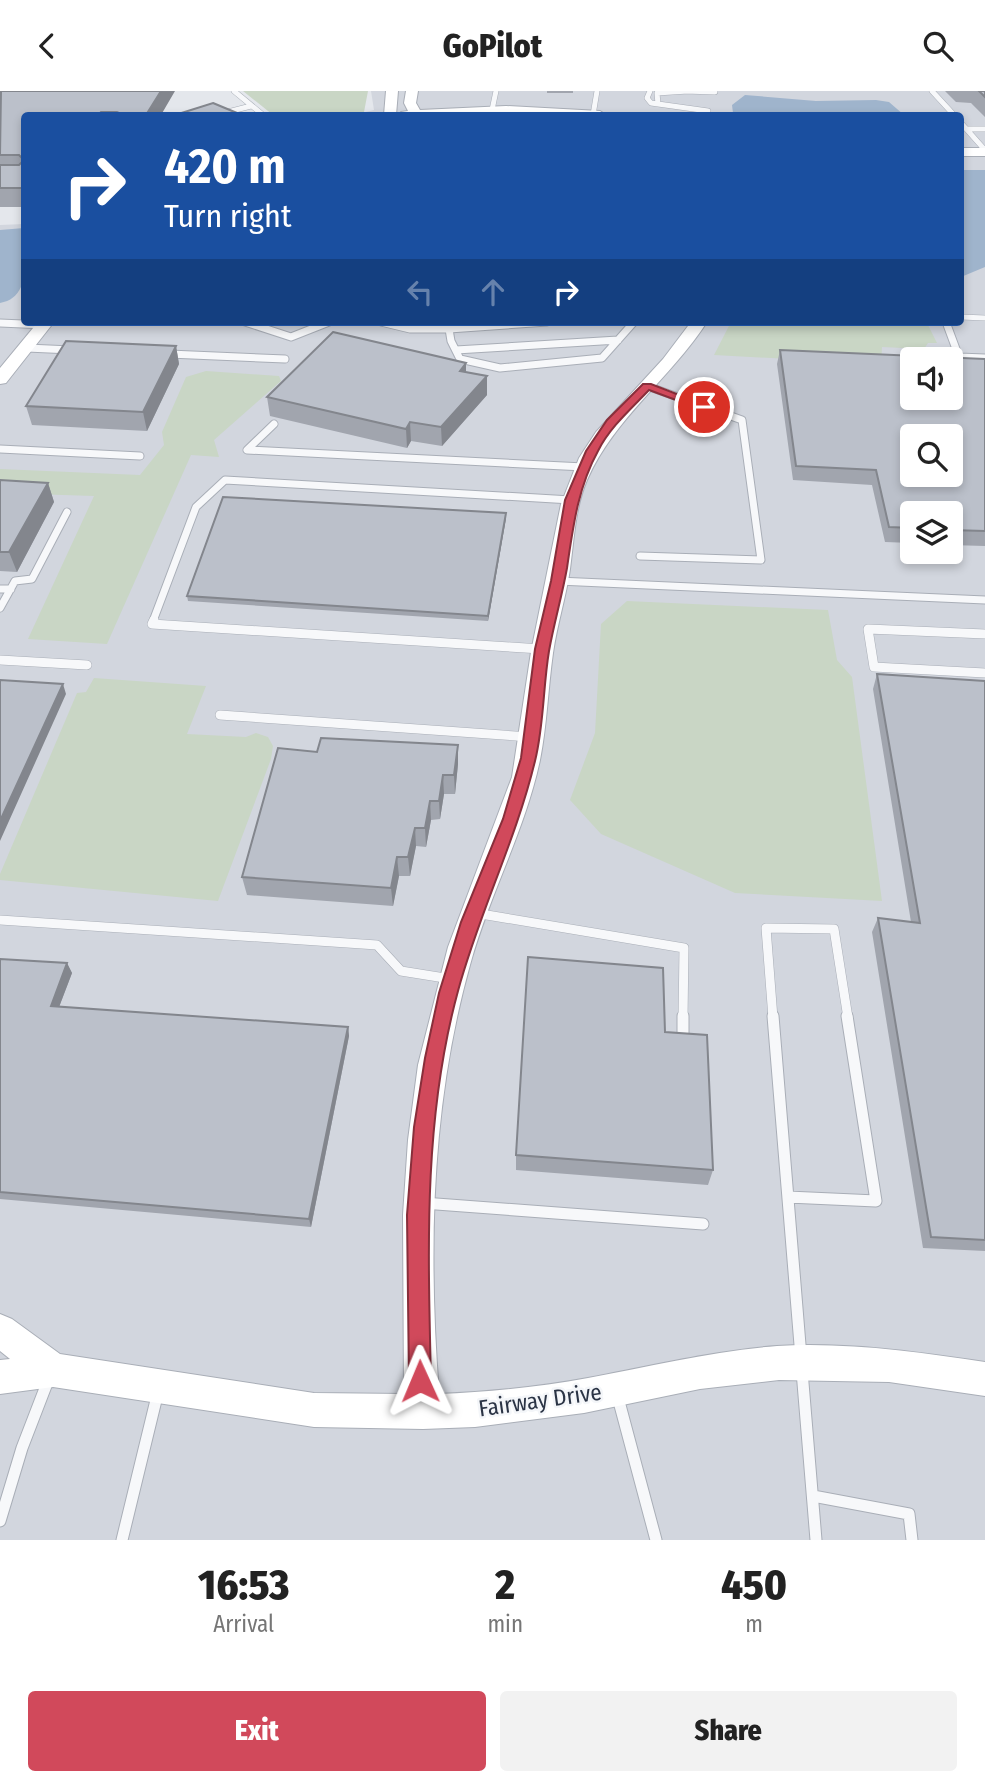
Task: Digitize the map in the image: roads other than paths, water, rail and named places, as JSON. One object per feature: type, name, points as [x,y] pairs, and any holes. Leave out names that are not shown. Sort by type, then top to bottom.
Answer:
[{"type":"street","points":[[390,112],[392,91]]},
{"type":"street","points":[[410,112],[412,91]]},
{"type":"street","points":[[459,112],[532,112]]},
{"type":"street","points":[[964,152],[985,151]]},
{"type":"street","points":[[0,379],[44,326]]},
{"type":"street","points":[[423,1412],[420,1381],[418,1202],[423,1127],[434,1058],[453,979],[473,913],[511,819],[531,737],[542,649],[558,581],[571,500],[584,467],[611,423],[688,342],[697,326]]},
{"type":"street","name":"Fairway Drive","points":[[0,1331],[52,1370]]},
{"type":"street","name":"Fairway Drive","points":[[0,1377],[52,1370],[314,1410],[423,1412],[475,1410],[616,1389],[701,1371],[779,1363],[890,1365],[985,1379]]},
{"type":"lane","points":[[234,91],[259,112]]},
{"type":"lane","points":[[492,110],[496,91]]},
{"type":"lane","points":[[594,112],[597,91]]},
{"type":"lane","points":[[650,91],[647,98],[651,103],[703,112]]},
{"type":"lane","points":[[680,91],[715,92]]},
{"type":"lane","points":[[658,104],[657,93],[688,91]]},
{"type":"lane","points":[[932,91],[951,112]]},
{"type":"lane","points":[[709,112],[708,100],[715,92]]},
{"type":"lane","points":[[228,112],[251,106]]},
{"type":"lane","points":[[964,126],[985,151]]},
{"type":"lane","points":[[967,129],[985,129]]},
{"type":"lane","points":[[964,317],[985,318]]},
{"type":"lane","points":[[0,323],[21,323]]},
{"type":"lane","points":[[257,326],[291,337],[322,326]]},
{"type":"lane","points":[[398,326],[410,329],[439,326]]},
{"type":"lane","points":[[449,326],[460,359],[500,368],[603,358],[630,326]]},
{"type":"lane","points":[[947,326],[959,357],[985,358]]},
{"type":"lane","points":[[456,350],[618,340]]},
{"type":"lane","points":[[27,348],[81,350]]},
{"type":"lane","points":[[163,354],[285,359]]},
{"type":"lane","points":[[640,556],[761,560],[742,421],[647,386]]},
{"type":"lane","points":[[274,424],[247,450],[584,467]]},
{"type":"lane","points":[[0,449],[140,456]]},
{"type":"lane","points":[[542,649],[152,624],[196,507],[225,480],[571,500]]},
{"type":"lane","points":[[0,608],[15,581],[32,579],[67,512]]},
{"type":"lane","points":[[558,581],[985,600]]},
{"type":"lane","points":[[0,589],[11,589]]},
{"type":"lane","points":[[985,633],[868,629],[874,667],[985,673]]},
{"type":"lane","points":[[0,660],[88,665]]},
{"type":"lane","points":[[220,715],[531,737]]},
{"type":"lane","points":[[473,913],[684,948],[683,1038]]},
{"type":"lane","points":[[0,920],[377,945],[401,971],[453,979]]},
{"type":"lane","points":[[788,1197],[876,1201],[834,929],[766,928],[816,1540]]},
{"type":"lane","points":[[418,1202],[703,1224]]},
{"type":"lane","points":[[0,1521],[22,1448],[52,1370]]},
{"type":"lane","points":[[122,1540],[160,1386]]},
{"type":"lane","points":[[616,1389],[656,1540]]},
{"type":"lane","points":[[813,1496],[909,1514],[912,1540]]},
{"type":"water","points":[[745,95],[816,101],[876,100],[889,102],[901,112],[733,112],[732,105]]},
{"type":"water","points":[[964,170],[985,170],[985,267],[964,276]]},
{"type":"water","points":[[21,228],[21,286],[11,299],[0,303],[0,230]]}]
